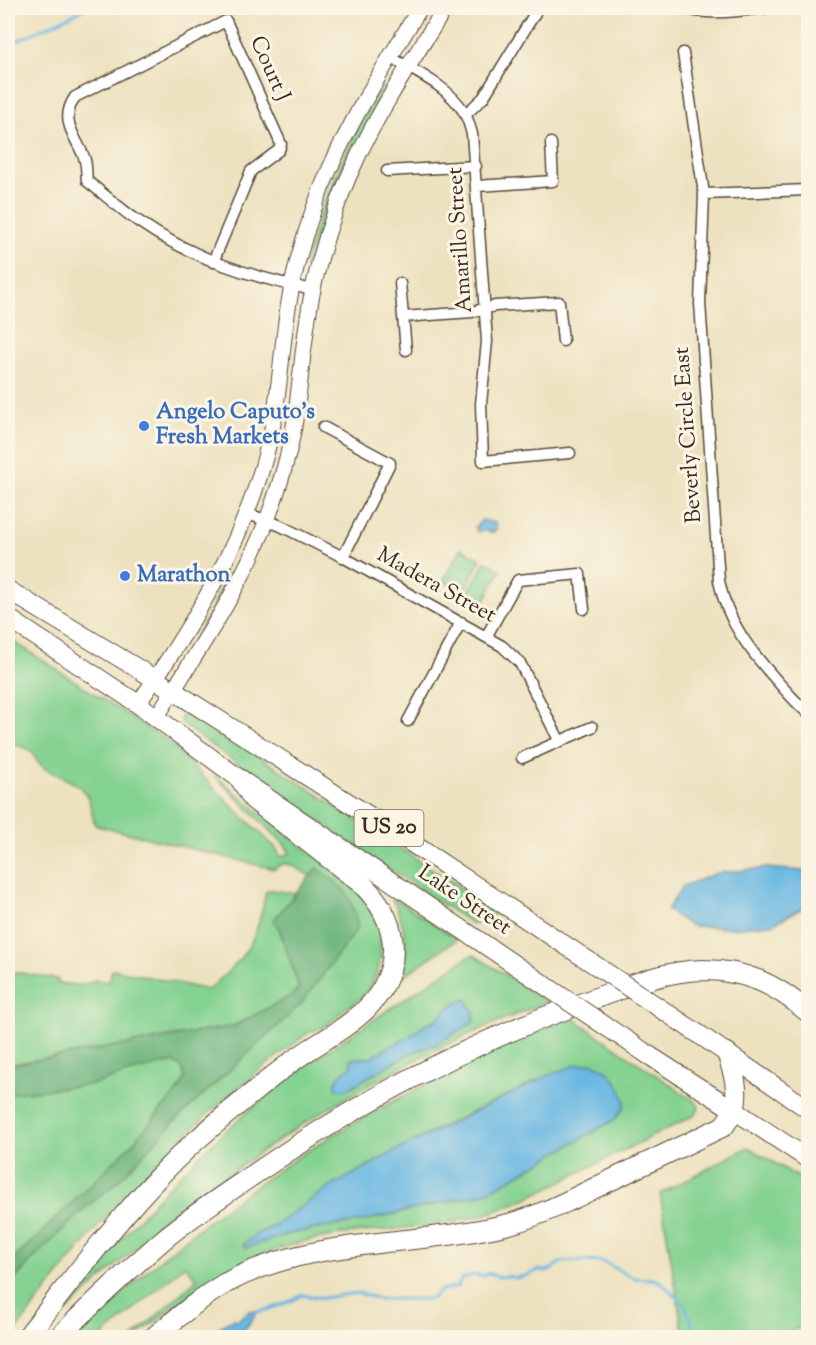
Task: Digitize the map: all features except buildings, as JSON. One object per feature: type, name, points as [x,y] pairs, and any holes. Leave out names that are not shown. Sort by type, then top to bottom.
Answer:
[{"type":"highway","points":[[26,1338],[107,1233],[190,1146],[232,1109],[292,1062],[362,1014],[381,990],[390,971],[393,951],[392,933],[376,897],[253,800],[241,780]]},
{"type":"highway","points":[[57,1338],[165,1239],[212,1203],[311,1135],[398,1084],[460,1052],[540,1018],[661,975],[686,971],[733,972],[759,979],[786,993],[808,1012]]},
{"type":"highway","points":[[153,1338],[189,1308],[225,1284],[249,1272],[307,1253],[346,1246],[459,1235],[512,1223],[556,1207],[724,1126],[734,1110],[735,1088],[734,1073],[727,1053]]},
{"type":"main road","points":[[138,704],[219,577],[248,514],[266,456],[276,409],[292,286],[312,213],[336,152],[420,8]]},
{"type":"main road","points":[[156,717],[234,591],[267,520],[291,441],[313,290],[325,244],[350,173],[375,123],[444,8]]},
{"type":"main road","name":"Lake Street","points":[[8,590],[173,690],[407,840],[808,1109]]},
{"type":"main road","name":"Lake Street","points":[[8,618],[138,704],[241,780],[647,1054],[808,1159]]},
{"type":"street","points":[[683,8],[705,12],[765,8]]},
{"type":"street","points":[[466,114],[483,98],[535,13]]},
{"type":"street","name":"Court J","points":[[226,21],[281,144],[279,150],[251,171],[213,262],[160,236],[137,221],[87,181],[85,159],[68,122],[68,106],[75,97],[226,21]]},
{"type":"street","name":"Beverly Circle East","points":[[683,52],[704,194],[700,303],[719,581],[724,602],[733,623],[761,663],[808,712]]},
{"type":"street","name":"Amarillo Street","points":[[390,57],[455,99],[466,114],[472,134],[487,341],[481,404],[483,460],[570,453]]},
{"type":"street","points":[[477,186],[553,182],[550,143]]},
{"type":"street","points":[[387,171],[476,166]]},
{"type":"street","points":[[704,194],[808,190]]},
{"type":"street","points":[[213,262],[237,271],[313,290]]},
{"type":"street","points":[[400,283],[406,350]]},
{"type":"street","points":[[403,317],[472,312],[495,306],[559,302],[563,340]]},
{"type":"street","points":[[323,427],[390,463],[343,557]]},
{"type":"street","name":"Madera Street","points":[[248,514],[267,520],[343,557],[502,646],[520,663],[560,742]]},
{"type":"street","points":[[486,637],[518,580],[579,574],[584,609]]},
{"type":"street","points":[[408,721],[461,622]]},
{"type":"street","points":[[522,758],[592,727]]},
{"type":"green space","points":[[381,86],[387,90],[311,269],[304,267],[336,174]]},
{"type":"green space","points":[[461,548],[481,559],[463,592],[443,581]]},
{"type":"green space","points":[[485,561],[501,570],[483,603],[467,595]]},
{"type":"green space","points":[[228,573],[217,608],[182,663],[209,615]]},
{"type":"green space","points":[[8,638],[169,742],[275,847],[281,857],[290,853],[284,844],[214,775],[348,883],[371,910],[381,947],[377,972],[372,984],[362,996],[330,1023],[311,1031],[265,1066],[221,1102],[158,1161],[104,1219],[10,1338],[8,1337],[8,1286],[84,1209],[117,1182],[174,1122],[301,1004],[325,970],[317,868],[310,876],[288,864],[274,869],[95,825],[87,796],[82,789],[42,766],[32,751],[8,741]]},
{"type":"green space","points":[[187,713],[234,740],[498,912],[472,924],[346,840],[183,725],[180,719],[183,714]]},
{"type":"green space","points":[[317,868],[346,892],[353,907],[358,928],[301,1004],[174,1122],[117,1182],[84,1209],[8,1286],[8,1265],[131,1145],[181,1087],[185,1078],[182,1068],[173,1062],[127,1073],[95,1084],[8,1094],[8,1065],[234,1026],[291,996],[299,987],[279,928],[273,921]]},
{"type":"green space","points":[[266,891],[296,893],[273,921],[279,928],[299,987],[291,996],[234,1026],[8,1065],[8,968],[9,971],[58,979],[57,983],[77,985],[95,980],[109,982],[112,969],[208,990],[232,968],[248,947],[259,924]]},
{"type":"green space","points":[[391,896],[457,939],[402,977],[406,956],[405,935]]},
{"type":"green space","points":[[474,955],[548,1002],[413,1061],[286,1135],[225,1177],[167,1222],[57,1321],[55,1319],[157,1199],[241,1117],[320,1056]],"holes":[[[468,1000],[475,1017],[474,1022],[436,1044],[410,1053],[370,1075],[336,1082],[342,1073],[352,1067],[351,1059],[372,1058]]]},
{"type":"green space","points":[[571,1017],[697,1103],[699,1108],[695,1115],[533,1195],[486,1214],[425,1226],[321,1238],[267,1253],[200,1288],[133,1337],[197,1279],[185,1265],[102,1337],[75,1338],[176,1247],[248,1191],[286,1165],[414,1090]],"holes":[[[593,1063],[612,1076],[620,1092],[624,1108],[614,1120],[495,1188],[477,1195],[363,1221],[287,1234],[246,1248],[243,1245],[349,1177],[448,1124],[549,1075]]]},
{"type":"green space","points":[[174,1062],[182,1068],[185,1078],[181,1087],[131,1145],[8,1265],[8,1094],[95,1084],[127,1073]]},
{"type":"green space","points":[[748,1147],[808,1183],[808,1323],[782,1337],[684,1337],[660,1194]]},
{"type":"water","points":[[482,520],[495,523],[497,527],[494,532],[484,530],[478,532],[475,527]]},
{"type":"water","points":[[766,868],[804,871],[808,876],[808,905],[773,924],[731,928],[691,926],[667,910],[683,886],[717,873]]},
{"type":"water","points":[[466,999],[474,1012],[474,1022],[436,1044],[410,1053],[346,1090],[336,1089],[338,1078],[352,1066],[351,1059],[372,1058],[436,1020],[452,1005]]},
{"type":"water","points":[[593,1063],[608,1071],[618,1084],[625,1100],[624,1108],[614,1120],[495,1188],[477,1195],[363,1221],[287,1234],[246,1248],[243,1245],[325,1190],[395,1151],[549,1075],[576,1065]]},
{"type":"water","points":[[249,1311],[258,1311],[246,1328],[233,1337],[203,1337],[233,1319],[238,1320]]},
{"type":"waterway","points":[[8,45],[87,8]]},
{"type":"waterway","points":[[257,1312],[302,1295],[323,1298],[358,1293],[380,1299],[431,1299],[441,1290],[458,1287],[461,1279],[473,1275],[483,1276],[489,1273],[498,1277],[515,1278],[539,1270],[552,1269],[561,1262],[603,1262],[634,1278],[661,1282],[685,1305],[694,1338]]},
{"type":"place","name":"Angelo Caputo's Fresh Markets","points":[[144,426]]},
{"type":"place","name":"Marathon","points":[[125,576]]}]
